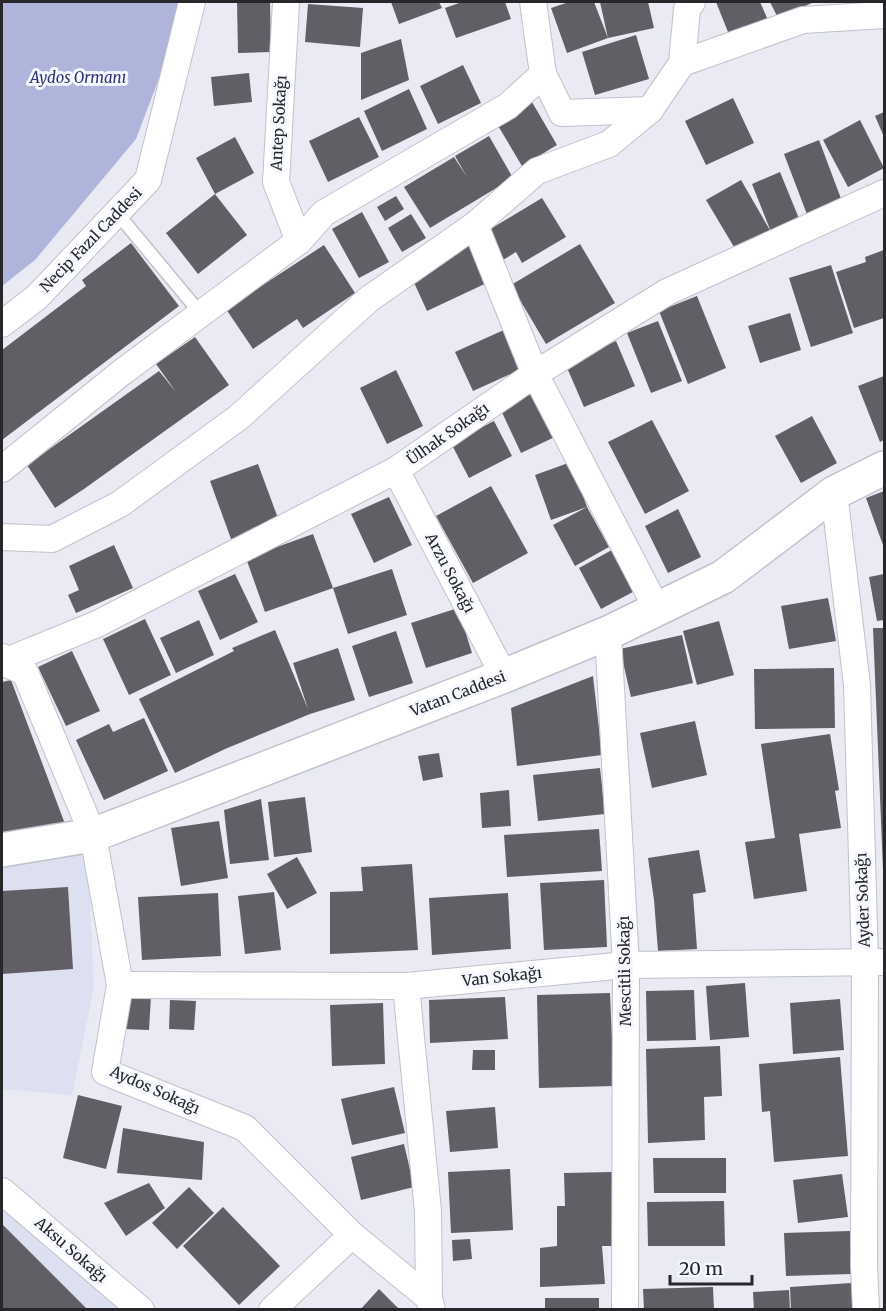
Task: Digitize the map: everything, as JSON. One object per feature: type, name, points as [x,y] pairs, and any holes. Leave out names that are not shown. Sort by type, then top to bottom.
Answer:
[{"type":"street","name":"Necip Fazıl Caddesi","points":[[2,324],[37,297],[148,180],[192,2]]},
{"type":"street","name":"Antep Sokağı","points":[[286,2],[276,182],[299,241]]},
{"type":"street","points":[[533,2],[543,74],[562,113],[650,110]]},
{"type":"street","points":[[2,537],[52,539],[120,504],[239,417],[369,299],[475,225],[537,171],[609,144],[650,110],[682,63],[688,4]]},
{"type":"street","points":[[682,63],[803,20],[885,15]]},
{"type":"street","points":[[2,469],[121,373],[299,241],[324,213],[508,106],[543,74]]},
{"type":"street","name":"Ülhak Sokağı","points":[[2,660],[97,624],[396,470],[535,374],[667,292],[885,193]]},
{"type":"street","points":[[475,225],[535,374],[657,609]]},
{"type":"street","name":"Vatan Caddesi","points":[[2,850],[93,835],[504,676],[608,633],[723,577],[834,493],[885,468]]},
{"type":"street","name":"Arzu Sokağı","points":[[396,470],[504,676]]},
{"type":"street","name":"Ayder Sokağı","points":[[834,493],[857,685],[875,962],[864,1266],[866,1310]]},
{"type":"street","name":"Mescitli Sokağı","points":[[608,633],[626,965],[625,1310]]},
{"type":"street","name":"Aydos Sokağı","points":[[2,660],[25,672],[93,835],[120,985],[105,1072],[245,1128],[351,1235],[430,1304]]},
{"type":"street","name":"Van Sokağı","points":[[120,985],[406,986],[626,965],[875,962]]},
{"type":"street","name":"Aydos Sokağı","points":[[406,986],[428,1211],[430,1304]]},
{"type":"street","name":"Aksu Sokağı","points":[[2,1191],[141,1310]]},
{"type":"street","points":[[272,1310],[351,1235]]},
{"type":"lane","points":[[117,213],[201,314]]},
{"type":"shaded area","points":[[91,851],[89,879],[94,987],[72,1095],[2,1089],[2,866]]},
{"type":"shaded area","points":[[2,1206],[128,1309],[2,1309]]},
{"type":"green space","name":"Aydos Ormanı","points":[[2,2],[188,2],[136,139],[35,260],[2,286]]},
{"type":"building","points":[[237,2],[270,2],[271,52],[238,53]]},
{"type":"building","points":[[391,2],[439,2],[442,8],[399,24]]},
{"type":"building","points":[[462,2],[505,2],[511,19],[456,38],[445,8]]},
{"type":"building","points":[[569,2],[594,2],[608,38],[567,53],[551,8]]},
{"type":"building","points":[[600,2],[648,2],[654,28],[608,38]]},
{"type":"building","points":[[716,2],[760,2],[771,27],[732,42]]},
{"type":"building","points":[[770,2],[814,2],[778,18]]},
{"type":"building","points":[[308,4],[363,8],[360,47],[305,42]]},
{"type":"building","points":[[636,35],[649,79],[595,95],[582,52]]},
{"type":"building","points":[[401,39],[409,80],[361,100],[361,53]]},
{"type":"building","points":[[463,65],[481,103],[438,124],[420,86]]},
{"type":"building","points":[[249,73],[252,102],[214,106],[211,77]]},
{"type":"building","points":[[409,89],[427,129],[382,151],[364,111]]},
{"type":"building","points":[[733,98],[754,143],[706,165],[685,121]]},
{"type":"building","points":[[532,102],[557,145],[522,166],[497,124]]},
{"type":"building","points":[[884,112],[884,137],[875,116]]},
{"type":"building","points":[[359,117],[379,157],[328,182],[309,141]]},
{"type":"building","points":[[860,120],[884,168],[848,187],[823,140]]},
{"type":"building","points":[[489,136],[513,178],[430,228],[404,187],[454,157],[467,177],[455,156]]},
{"type":"building","points":[[235,137],[254,173],[215,194],[196,158]]},
{"type":"building","points":[[819,140],[843,204],[808,217],[784,154]]},
{"type":"building","points":[[780,172],[800,221],[771,232],[752,184]]},
{"type":"building","points":[[741,180],[771,232],[737,252],[706,200]]},
{"type":"building","points":[[215,194],[247,235],[198,274],[166,233]]},
{"type":"building","points":[[396,196],[404,209],[385,221],[377,207]]},
{"type":"building","points":[[542,198],[566,237],[522,263],[516,252],[498,263],[482,234]]},
{"type":"building","points":[[362,212],[389,262],[359,278],[332,229]]},
{"type":"building","points":[[411,214],[426,238],[402,252],[388,228]]},
{"type":"building","points":[[473,242],[491,281],[427,311],[412,278]]},
{"type":"building","points":[[131,243],[179,306],[2,440],[2,350],[86,286],[82,280]]},
{"type":"building","points":[[580,244],[615,303],[546,344],[511,285]]},
{"type":"building","points":[[324,245],[355,293],[303,328],[297,319],[253,349],[226,309]]},
{"type":"building","points":[[884,250],[884,318],[854,328],[836,272],[866,262],[865,257]]},
{"type":"building","points":[[831,265],[853,333],[811,347],[789,278]]},
{"type":"building","points":[[697,296],[726,368],[688,384],[659,311]]},
{"type":"building","points":[[790,313],[801,350],[760,363],[748,326]]},
{"type":"building","points":[[658,321],[682,381],[651,393],[627,333]]},
{"type":"building","points":[[506,329],[524,368],[473,391],[455,352]]},
{"type":"building","points":[[195,337],[229,385],[55,508],[27,465],[159,371],[176,392],[156,364]]},
{"type":"building","points":[[616,341],[635,386],[584,407],[565,363]]},
{"type":"building","points":[[396,370],[423,426],[387,444],[360,388]]},
{"type":"building","points":[[884,376],[884,440],[880,442],[858,386]]},
{"type":"building","points":[[538,391],[559,435],[521,453],[500,408]]},
{"type":"building","points":[[812,416],[837,463],[801,483],[775,436]]},
{"type":"building","points":[[652,420],[689,491],[645,514],[608,442]]},
{"type":"building","points":[[494,421],[512,456],[469,478],[451,443]]},
{"type":"building","points":[[571,462],[587,507],[551,520],[535,475]]},
{"type":"building","points":[[258,464],[279,521],[231,539],[210,481]]},
{"type":"building","points":[[491,486],[528,553],[473,583],[436,516]]},
{"type":"building","points":[[884,491],[884,548],[866,498]]},
{"type":"building","points":[[389,497],[412,545],[374,563],[351,514]]},
{"type":"building","points":[[587,507],[609,547],[575,566],[553,525]]},
{"type":"building","points":[[678,509],[701,557],[668,573],[645,526]]},
{"type":"building","points":[[313,534],[333,588],[265,612],[246,558]]},
{"type":"building","points":[[114,545],[133,588],[76,613],[68,595],[79,590],[69,566]]},
{"type":"building","points":[[621,545],[644,586],[601,609],[579,568]]},
{"type":"building","points":[[392,569],[407,615],[348,634],[333,588]]},
{"type":"building","points":[[235,574],[258,622],[220,640],[198,591]]},
{"type":"building","points":[[884,574],[884,620],[877,621],[869,577]]},
{"type":"building","points":[[828,598],[836,641],[789,649],[781,606]]},
{"type":"building","points":[[458,608],[472,653],[426,668],[411,623]]},
{"type":"building","points":[[145,619],[171,675],[129,695],[103,639]]},
{"type":"building","points":[[199,620],[214,655],[176,673],[160,638]]},
{"type":"building","points":[[719,621],[734,675],[697,685],[683,631]]},
{"type":"building","points":[[873,628],[884,628],[883,869]]},
{"type":"building","points":[[275,630],[308,709],[293,663],[338,648],[355,700],[310,714],[225,749],[175,773],[139,699],[234,651],[232,648]]},
{"type":"building","points":[[396,631],[413,683],[369,697],[352,646]]},
{"type":"building","points":[[682,635],[693,683],[631,697],[620,649]]},
{"type":"building","points":[[72,651],[100,711],[66,726],[38,667]]},
{"type":"building","points":[[834,668],[835,728],[755,729],[754,669]]},
{"type":"building","points":[[593,676],[602,755],[517,766],[511,708]]},
{"type":"building","points":[[11,680],[65,824],[2,836],[2,682]]},
{"type":"building","points":[[144,718],[168,771],[104,800],[76,740],[109,724],[113,732]]},
{"type":"building","points":[[695,721],[707,775],[652,788],[640,733]]},
{"type":"building","points":[[830,734],[839,790],[835,791],[841,828],[799,834],[807,891],[754,899],[745,842],[775,838],[761,744]]},
{"type":"building","points":[[439,753],[443,777],[423,781],[418,756]]},
{"type":"building","points":[[600,768],[605,814],[538,821],[533,775]]},
{"type":"building","points":[[509,790],[511,826],[482,828],[480,793]]},
{"type":"building","points":[[305,797],[312,852],[274,857],[268,802]]},
{"type":"building","points":[[261,799],[269,860],[230,864],[224,810]]},
{"type":"building","points":[[219,821],[228,878],[181,886],[171,828]]},
{"type":"building","points":[[599,829],[602,871],[507,877],[504,835]]},
{"type":"building","points":[[699,850],[706,892],[693,894],[697,949],[658,951],[648,858]]},
{"type":"building","points":[[297,857],[317,893],[287,909],[267,874]]},
{"type":"building","points":[[412,864],[418,950],[330,954],[330,892],[363,891],[361,867]]},
{"type":"building","points":[[604,880],[607,947],[544,950],[540,883]]},
{"type":"building","points":[[68,887],[73,969],[2,974],[2,891]]},
{"type":"building","points":[[274,892],[281,950],[245,954],[238,896]]},
{"type":"building","points":[[218,893],[221,956],[142,960],[138,897]]},
{"type":"building","points":[[508,893],[511,949],[432,955],[429,898]]},
{"type":"building","points":[[745,983],[749,1037],[710,1040],[706,986]]},
{"type":"building","points":[[694,990],[696,1040],[647,1041],[646,991]]},
{"type":"building","points":[[610,993],[614,1086],[539,1088],[537,995]]},
{"type":"building","points":[[125,995],[151,996],[149,1030],[123,1029]]},
{"type":"building","points":[[505,997],[508,1039],[430,1043],[429,1000]]},
{"type":"building","points":[[840,999],[844,1050],[793,1054],[790,1003]]},
{"type":"building","points":[[170,1000],[196,1001],[194,1030],[169,1029]]},
{"type":"building","points":[[383,1003],[385,1064],[332,1066],[330,1005]]},
{"type":"building","points":[[720,1046],[722,1096],[704,1097],[705,1140],[648,1143],[646,1049]]},
{"type":"building","points":[[473,1050],[495,1050],[495,1070],[472,1070]]},
{"type":"building","points":[[840,1057],[848,1156],[774,1162],[770,1111],[762,1112],[759,1064]]},
{"type":"building","points":[[394,1087],[405,1133],[352,1145],[341,1099]]},
{"type":"building","points":[[78,1095],[122,1106],[106,1169],[63,1158]]},
{"type":"building","points":[[495,1107],[498,1148],[450,1152],[446,1111]]},
{"type":"building","points":[[123,1128],[204,1142],[202,1180],[117,1173]]},
{"type":"building","points":[[404,1144],[414,1187],[361,1200],[351,1157]]},
{"type":"building","points":[[653,1158],[726,1158],[726,1193],[654,1193]]},
{"type":"building","points":[[510,1169],[513,1230],[451,1233],[448,1172]]},
{"type":"building","points":[[612,1172],[616,1246],[602,1246],[605,1284],[540,1287],[540,1248],[557,1246],[557,1206],[565,1206],[564,1173]]},
{"type":"building","points":[[842,1174],[848,1217],[798,1223],[793,1180]]},
{"type":"building","points":[[149,1183],[165,1208],[126,1236],[104,1203]]},
{"type":"building","points":[[189,1187],[214,1213],[177,1249],[152,1223]]},
{"type":"building","points":[[724,1201],[725,1246],[648,1246],[647,1202]]},
{"type":"building","points":[[223,1207],[280,1266],[239,1305],[183,1246]]},
{"type":"building","points":[[2,1224],[88,1310],[2,1310]]},
{"type":"building","points":[[850,1231],[851,1274],[786,1276],[784,1233]]},
{"type":"building","points":[[470,1239],[472,1259],[453,1261],[452,1240]]},
{"type":"building","points":[[851,1283],[853,1310],[791,1310],[790,1287]]},
{"type":"building","points":[[713,1287],[714,1310],[644,1310],[643,1289]]},
{"type":"building","points":[[379,1289],[400,1310],[360,1310]]},
{"type":"building","points":[[789,1290],[790,1310],[754,1310],[753,1292]]},
{"type":"building","points":[[545,1298],[599,1298],[599,1310],[545,1310]]}]
